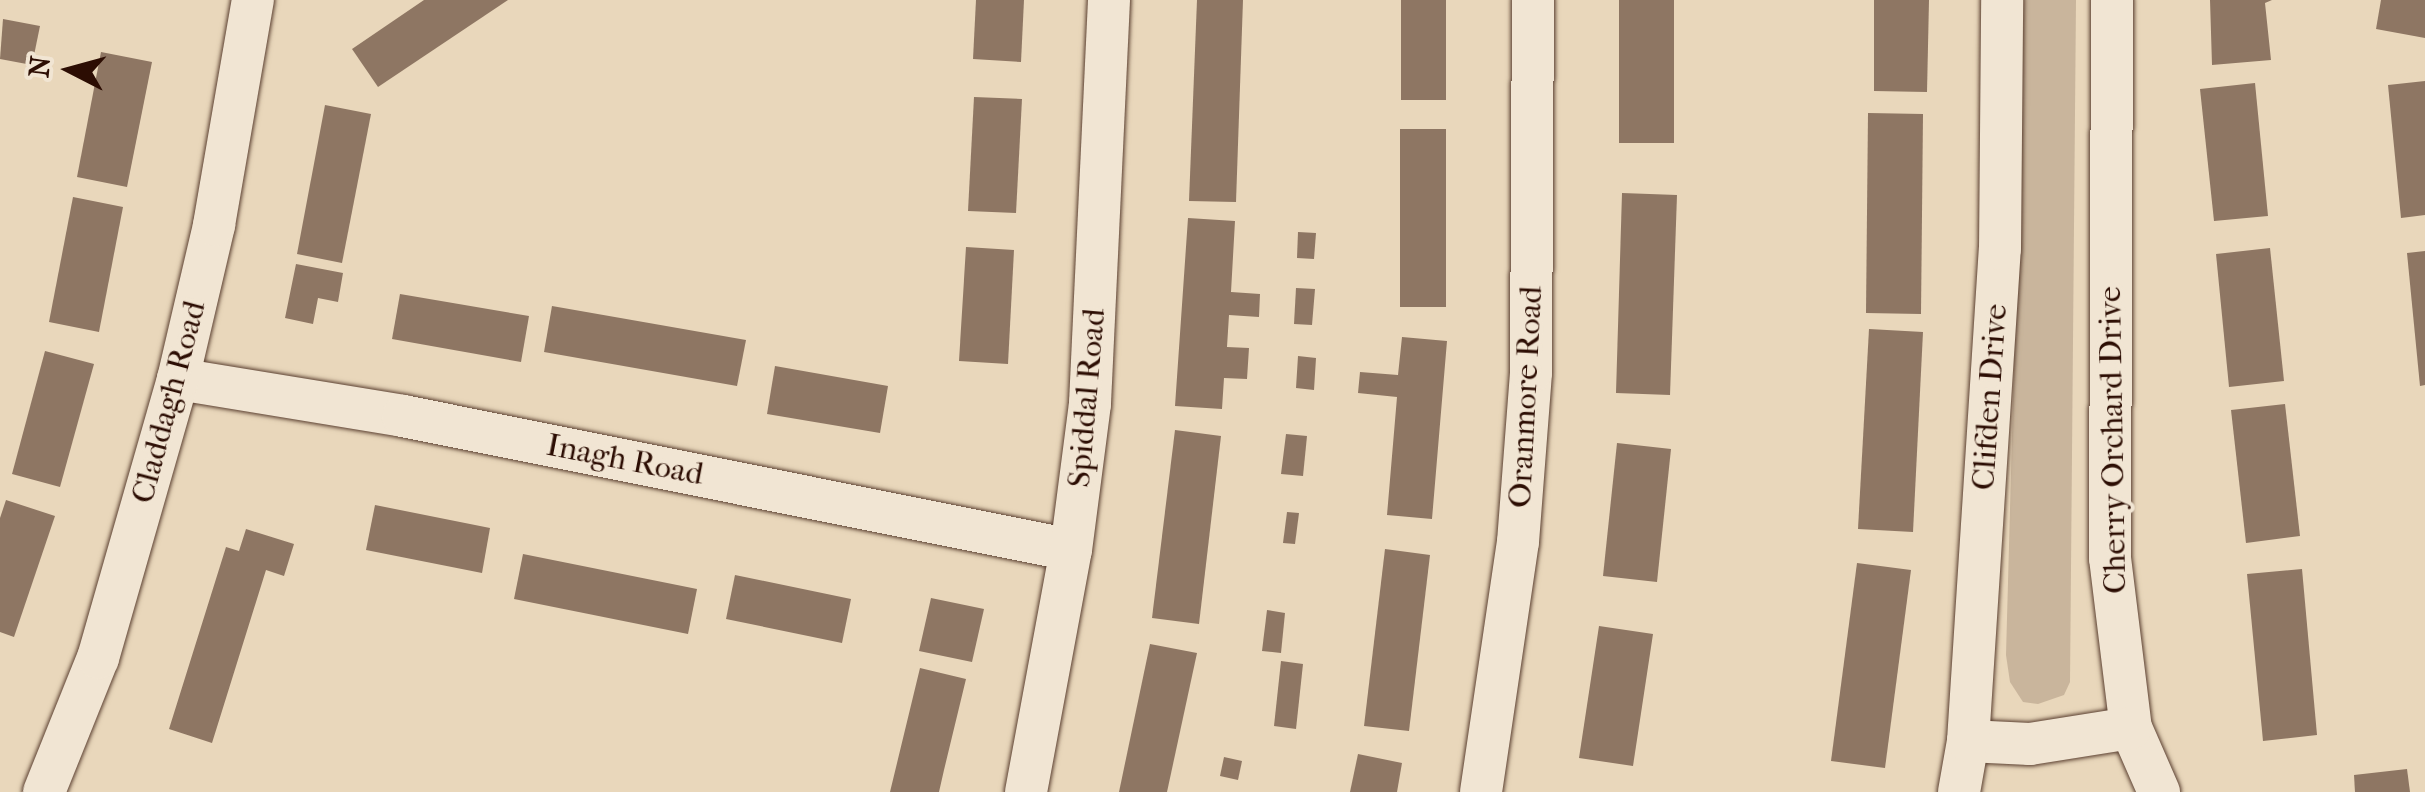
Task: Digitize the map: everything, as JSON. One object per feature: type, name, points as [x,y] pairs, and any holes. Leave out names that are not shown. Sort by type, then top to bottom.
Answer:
[{"type":"street","name":"Claddagh Road","points":[[44,792],[98,658],[178,380],[214,225],[252,0]]},
{"type":"street","name":"Spiddal Road","points":[[1026,792],[1071,550],[1090,403],[1109,0]]},
{"type":"street","name":"Oranmore Road","points":[[1481,792],[1518,542],[1532,372],[1533,0]]},
{"type":"street","name":"Clifden Drive","points":[[1959,792],[1968,741],[2000,248],[2002,0]]},
{"type":"street","name":"Cherry Orchard Drive","points":[[2112,0],[2110,558],[2131,728],[2159,792]]},
{"type":"street","name":"Inagh Road","points":[[178,380],[403,416],[1071,550]]},
{"type":"street","points":[[1968,741],[2030,744],[2131,728]]},
{"type":"shaded area","points":[[2024,0],[2076,0],[2070,682],[2064,695],[2038,704],[2023,702],[2010,682],[2006,655]]},
{"type":"building","points":[[424,0],[508,0],[378,87],[352,49]]},
{"type":"building","points":[[976,0],[1024,0],[1021,62],[973,59]]},
{"type":"building","points":[[1197,0],[1243,0],[1236,202],[1189,201]]},
{"type":"building","points":[[1401,0],[1446,0],[1446,100],[1401,100]]},
{"type":"building","points":[[1619,0],[1674,0],[1674,143],[1619,143]]},
{"type":"building","points":[[1874,0],[1929,0],[1927,92],[1874,91]]},
{"type":"building","points":[[2210,0],[2272,0],[2265,3],[2271,60],[2212,65]]},
{"type":"building","points":[[2381,0],[2425,0],[2425,38],[2376,29]]},
{"type":"building","points":[[3,19],[40,26],[32,65],[0,59]]},
{"type":"building","points":[[101,52],[152,62],[127,187],[77,177]]},
{"type":"building","points":[[2425,81],[2425,215],[2401,218],[2388,85]]},
{"type":"building","points":[[2255,83],[2268,216],[2214,221],[2200,89]]},
{"type":"building","points":[[974,97],[1022,99],[1016,213],[968,211]]},
{"type":"building","points":[[325,105],[371,114],[342,263],[297,254]]},
{"type":"building","points":[[1868,113],[1923,114],[1921,314],[1866,313]]},
{"type":"building","points":[[1400,129],[1446,129],[1446,307],[1400,307]]},
{"type":"building","points":[[1622,193],[1677,195],[1670,395],[1616,393]]},
{"type":"building","points":[[73,197],[123,207],[99,332],[49,322]]},
{"type":"building","points":[[1188,218],[1235,221],[1231,292],[1260,294],[1259,317],[1229,315],[1227,347],[1249,348],[1247,379],[1224,378],[1222,409],[1175,406]]},
{"type":"building","points":[[1298,232],[1316,233],[1314,259],[1297,258]]},
{"type":"building","points":[[966,247],[1014,250],[1008,364],[959,361]]},
{"type":"building","points":[[2270,248],[2284,381],[2229,387],[2216,254]]},
{"type":"building","points":[[2425,251],[2425,385],[2420,386],[2407,253]]},
{"type":"building","points":[[296,264],[343,273],[338,302],[318,298],[313,324],[285,318]]},
{"type":"building","points":[[1296,288],[1315,289],[1312,325],[1294,324]]},
{"type":"building","points":[[400,294],[529,316],[521,362],[392,339]]},
{"type":"building","points":[[552,306],[746,340],[737,386],[544,352]]},
{"type":"building","points":[[1869,329],[1923,332],[1913,532],[1858,529]]},
{"type":"building","points":[[1402,337],[1447,341],[1432,519],[1387,515],[1397,397],[1358,393],[1360,372],[1398,375]]},
{"type":"building","points":[[45,351],[94,364],[60,487],[12,474]]},
{"type":"building","points":[[1298,356],[1316,358],[1314,390],[1296,388]]},
{"type":"building","points":[[775,366],[888,386],[880,433],[767,414]]},
{"type":"building","points":[[2285,404],[2300,536],[2246,543],[2231,410]]},
{"type":"building","points":[[1175,430],[1221,436],[1199,624],[1152,618]]},
{"type":"building","points":[[1286,434],[1307,436],[1303,476],[1281,474]]},
{"type":"building","points":[[1617,443],[1671,449],[1657,582],[1603,576]]},
{"type":"building","points":[[6,500],[55,516],[14,637],[0,632],[0,518]]},
{"type":"building","points":[[375,505],[490,528],[482,573],[366,550]]},
{"type":"building","points":[[1287,512],[1299,513],[1295,544],[1283,543]]},
{"type":"building","points":[[246,529],[294,544],[284,576],[266,570],[212,743],[169,729],[226,547],[239,551]]},
{"type":"building","points":[[1385,549],[1430,555],[1409,731],[1364,726]]},
{"type":"building","points":[[523,554],[697,589],[688,634],[514,599]]},
{"type":"building","points":[[1857,563],[1911,570],[1885,768],[1831,761]]},
{"type":"building","points":[[2302,569],[2317,735],[2263,741],[2247,574]]},
{"type":"building","points":[[735,575],[851,599],[842,643],[726,619]]},
{"type":"building","points":[[931,598],[984,609],[972,662],[919,651]]},
{"type":"building","points":[[1267,610],[1285,613],[1281,653],[1262,651]]},
{"type":"building","points":[[1599,626],[1653,634],[1633,766],[1579,758]]},
{"type":"building","points":[[1150,644],[1197,653],[1167,792],[1119,792]]},
{"type":"building","points":[[1281,661],[1303,664],[1296,729],[1274,726]]},
{"type":"building","points":[[920,668],[966,679],[939,792],[890,792]]},
{"type":"building","points":[[1358,754],[1402,763],[1397,792],[1350,792]]},
{"type":"building","points":[[1224,757],[1242,761],[1238,780],[1220,776]]},
{"type":"building","points":[[2407,769],[2410,792],[2355,792],[2354,775]]}]
